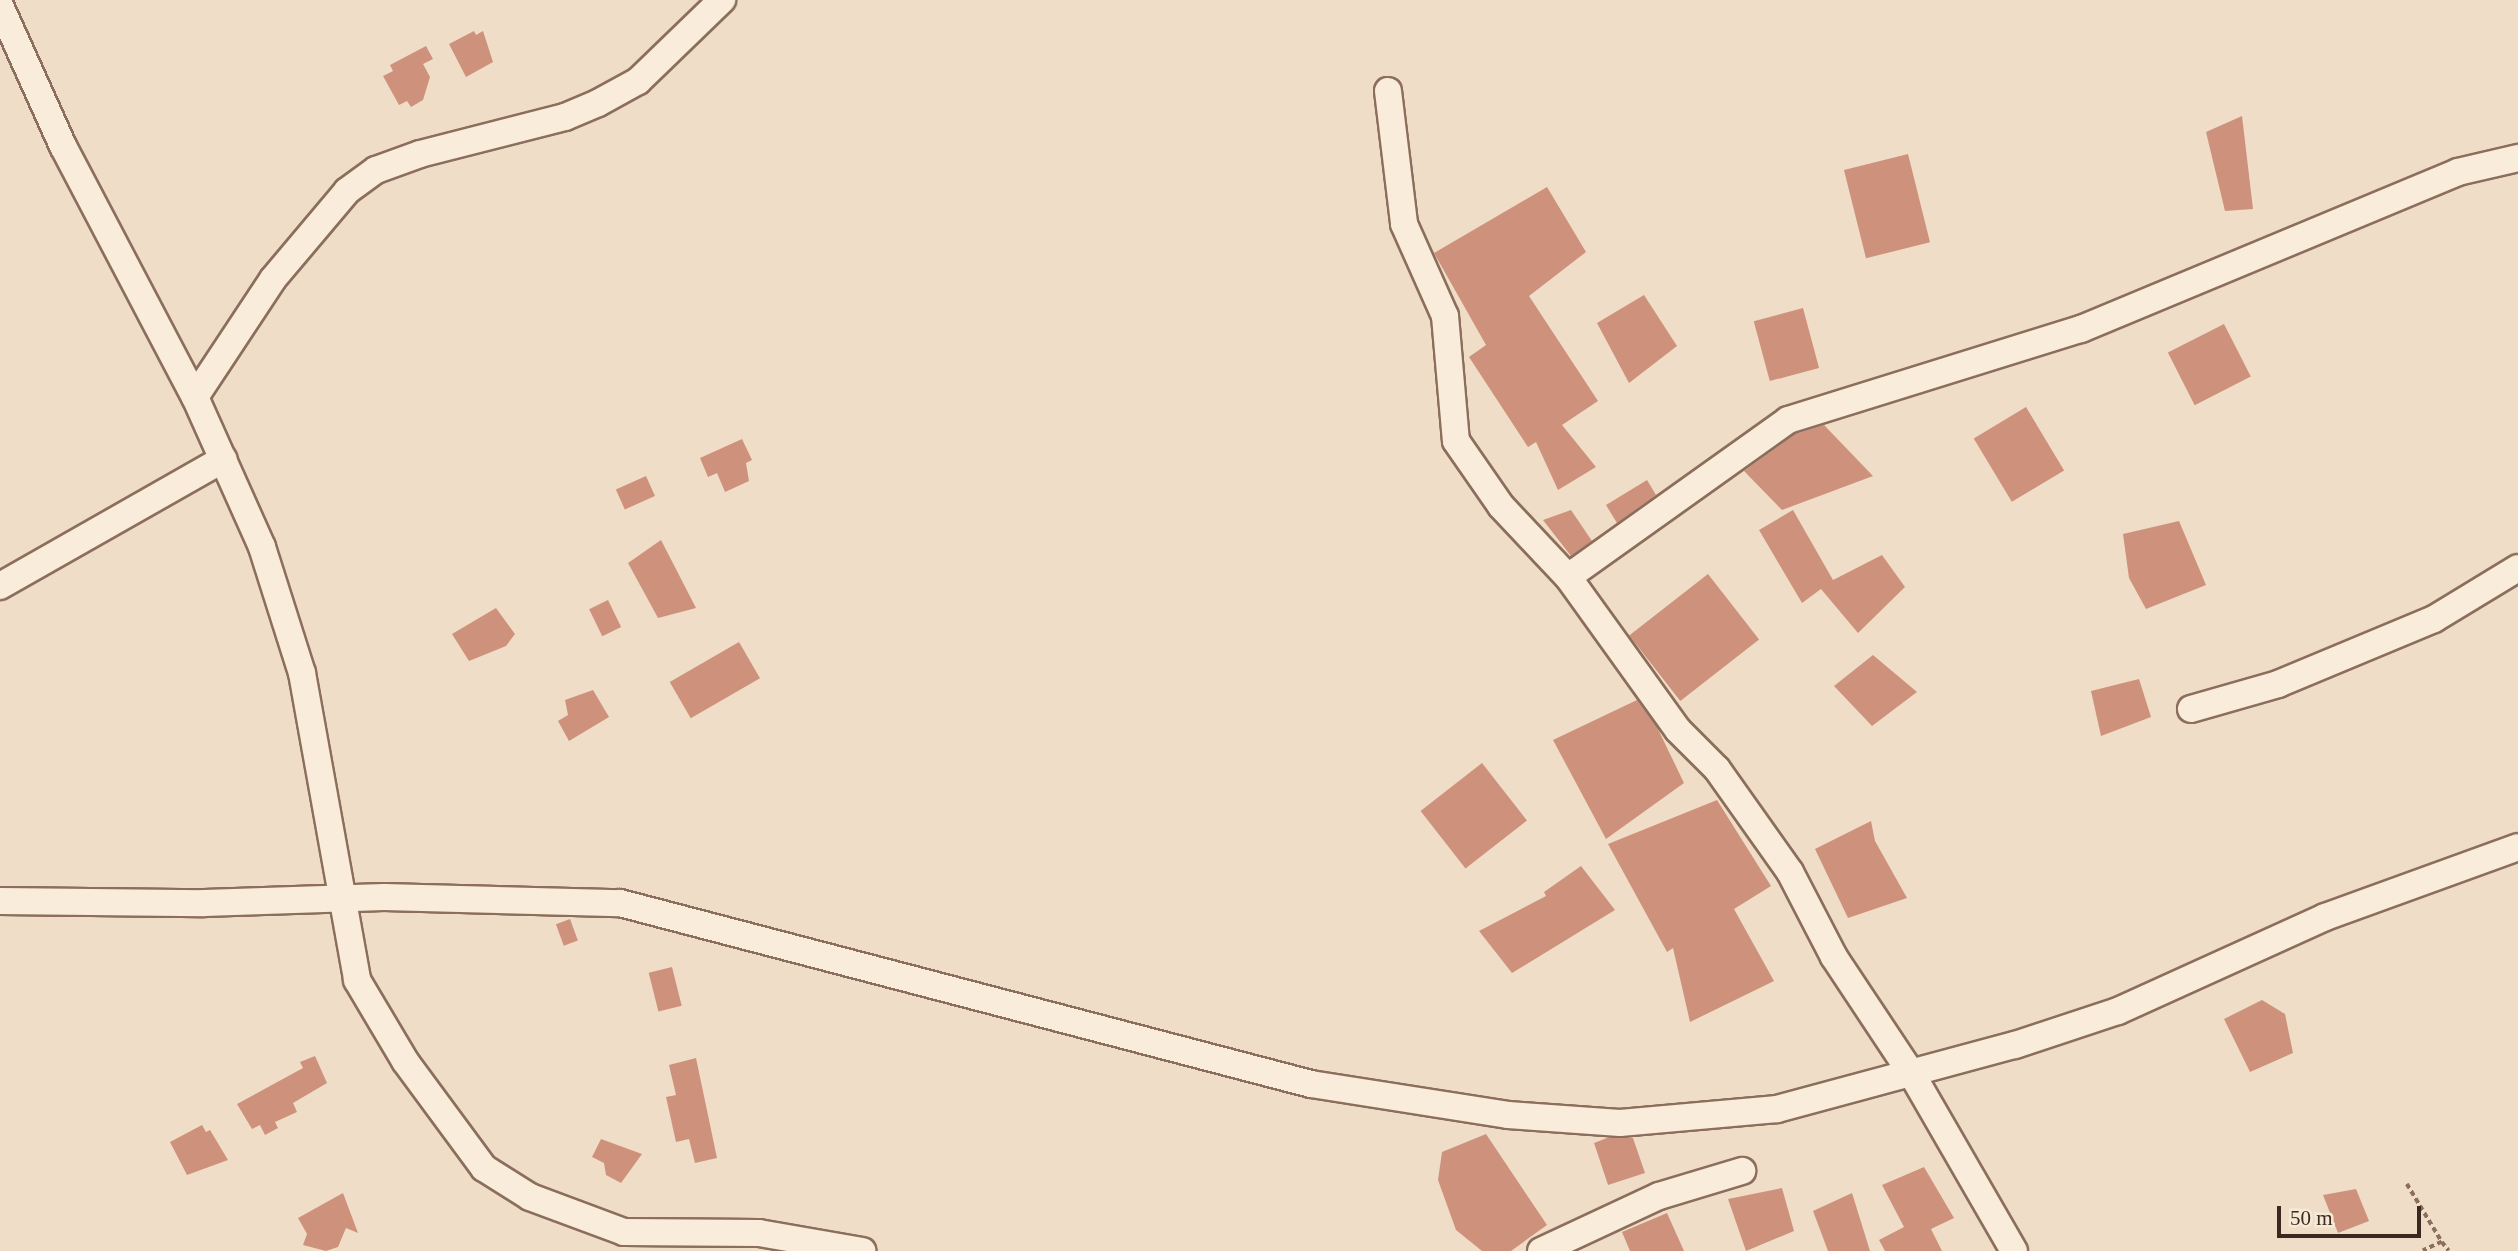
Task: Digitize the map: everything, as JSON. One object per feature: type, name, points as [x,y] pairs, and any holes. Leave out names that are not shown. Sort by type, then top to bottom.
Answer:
[{"type":"street","points":[[195,397],[274,279],[347,191],[376,170],[420,154],[565,117],[598,103],[638,81],[722,0]]},
{"type":"street","points":[[0,6],[63,146],[195,397],[262,547],[292,634],[321,768],[356,980],[372,1013],[436,1104],[498,1181],[624,1232],[748,1233],[862,1251]]},
{"type":"street","points":[[1388,91],[1404,224],[1445,316],[1456,441],[1502,506],[1568,577],[1678,730],[1717,769],[1790,872],[1834,957],[1913,1076],[2014,1251]]},
{"type":"street","points":[[1568,577],[1788,420],[2081,329],[2458,172],[2518,159]]},
{"type":"street","points":[[0,586],[224,459]]},
{"type":"street","points":[[2191,709],[2278,684],[2434,619],[2518,568]]},
{"type":"street","points":[[0,901],[343,900],[384,897],[620,903],[1311,1084],[1508,1115],[1620,1123],[1777,1109],[1913,1076],[2118,1010],[2325,916],[2518,847]]},
{"type":"street","points":[[1541,1251],[1660,1196],[1742,1171]]},
{"type":"path","points":[[2407,1184],[2449,1251]]},
{"type":"path","points":[[2425,1251],[2442,1242]]},
{"type":"building","points":[[474,31],[476,35],[483,31],[493,62],[466,77],[449,44]]},
{"type":"building","points":[[426,46],[433,59],[423,64],[430,77],[423,100],[411,107],[407,101],[399,105],[383,76],[393,71],[390,65]]},
{"type":"building","points":[[2242,116],[2253,209],[2225,211],[2206,132]]},
{"type":"building","points":[[1908,154],[1930,242],[1866,258],[1844,170]]},
{"type":"building","points":[[1547,187],[1586,252],[1529,296],[1598,401],[1562,425],[1596,467],[1558,490],[1536,442],[1528,447],[1469,357],[1486,345],[1434,253]]},
{"type":"building","points":[[1644,295],[1677,346],[1629,383],[1597,323]]},
{"type":"building","points":[[1803,308],[1819,368],[1770,381],[1754,321]]},
{"type":"building","points":[[2224,324],[2251,377],[2195,405],[2168,353]]},
{"type":"building","points":[[2026,407],[2064,470],[2012,502],[1974,438]]},
{"type":"building","points":[[1824,425],[1873,476],[1782,510],[1744,471],[1795,434]]},
{"type":"building","points":[[742,439],[752,460],[746,463],[749,481],[725,492],[717,473],[708,477],[700,458]]},
{"type":"building","points":[[646,476],[655,496],[625,510],[616,489]]},
{"type":"building","points":[[1647,480],[1656,495],[1617,523],[1606,505]]},
{"type":"building","points":[[1571,510],[1592,541],[1571,556],[1543,520]]},
{"type":"building","points":[[1793,510],[1833,580],[1882,555],[1905,587],[1858,633],[1821,589],[1802,603],[1759,530]]},
{"type":"building","points":[[2179,521],[2206,585],[2146,609],[2129,578],[2123,534]]},
{"type":"building","points":[[661,540],[696,608],[658,618],[628,563]]},
{"type":"building","points":[[1708,574],[1759,639],[1680,701],[1629,636]]},
{"type":"building","points":[[608,600],[621,627],[602,636],[589,609]]},
{"type":"building","points":[[496,608],[515,634],[506,646],[469,661],[452,634]]},
{"type":"building","points":[[739,642],[760,678],[691,718],[670,682]]},
{"type":"building","points":[[1873,655],[1917,692],[1872,726],[1834,686]]},
{"type":"building","points":[[2139,679],[2151,717],[2101,736],[2091,691]]},
{"type":"building","points":[[593,690],[609,717],[569,741],[558,721],[568,715],[565,700]]},
{"type":"building","points":[[1637,700],[1657,727],[1684,783],[1606,839],[1553,740]]},
{"type":"building","points":[[1482,763],[1527,821],[1465,869],[1421,811]]},
{"type":"building","points":[[1717,800],[1771,886],[1734,909],[1774,981],[1690,1022],[1673,948],[1667,952],[1608,844]]},
{"type":"building","points":[[1871,821],[1875,841],[1907,898],[1848,918],[1815,849]]},
{"type":"building","points":[[1581,866],[1615,910],[1512,973],[1479,931],[1546,896],[1544,892]]},
{"type":"building","points":[[570,919],[578,941],[564,946],[556,924]]},
{"type":"building","points":[[672,967],[682,1006],[658,1012],[649,973]]},
{"type":"building","points":[[2262,1000],[2285,1014],[2293,1053],[2250,1072],[2224,1019]]},
{"type":"building","points":[[315,1056],[327,1083],[293,1103],[297,1112],[275,1122],[278,1128],[265,1135],[260,1125],[252,1129],[237,1104],[303,1068],[300,1062]]},
{"type":"building","points":[[696,1058],[717,1158],[695,1163],[689,1139],[676,1142],[666,1097],[676,1095],[669,1065]]},
{"type":"building","points":[[202,1125],[206,1132],[210,1130],[228,1160],[187,1175],[170,1142]]},
{"type":"building","points":[[1486,1134],[1547,1225],[1511,1251],[1482,1251],[1456,1230],[1438,1180],[1442,1152]]},
{"type":"building","points":[[1607,1138],[1633,1138],[1645,1173],[1608,1185],[1594,1143]]},
{"type":"building","points":[[601,1139],[642,1154],[621,1183],[606,1175],[604,1163],[592,1157]]},
{"type":"building","points":[[1924,1167],[1954,1218],[1931,1229],[1942,1251],[1885,1251],[1879,1240],[1904,1227],[1882,1185]]},
{"type":"building","points":[[1782,1188],[1794,1231],[1746,1251],[1728,1199]]},
{"type":"building","points":[[2356,1189],[2369,1221],[2338,1233],[2323,1195]]},
{"type":"building","points":[[343,1193],[358,1233],[346,1228],[338,1247],[326,1251],[303,1245],[307,1234],[298,1218]]},
{"type":"building","points":[[1852,1193],[1870,1251],[1828,1251],[1813,1211]]},
{"type":"building","points":[[1667,1213],[1684,1251],[1630,1251],[1622,1232]]}]
